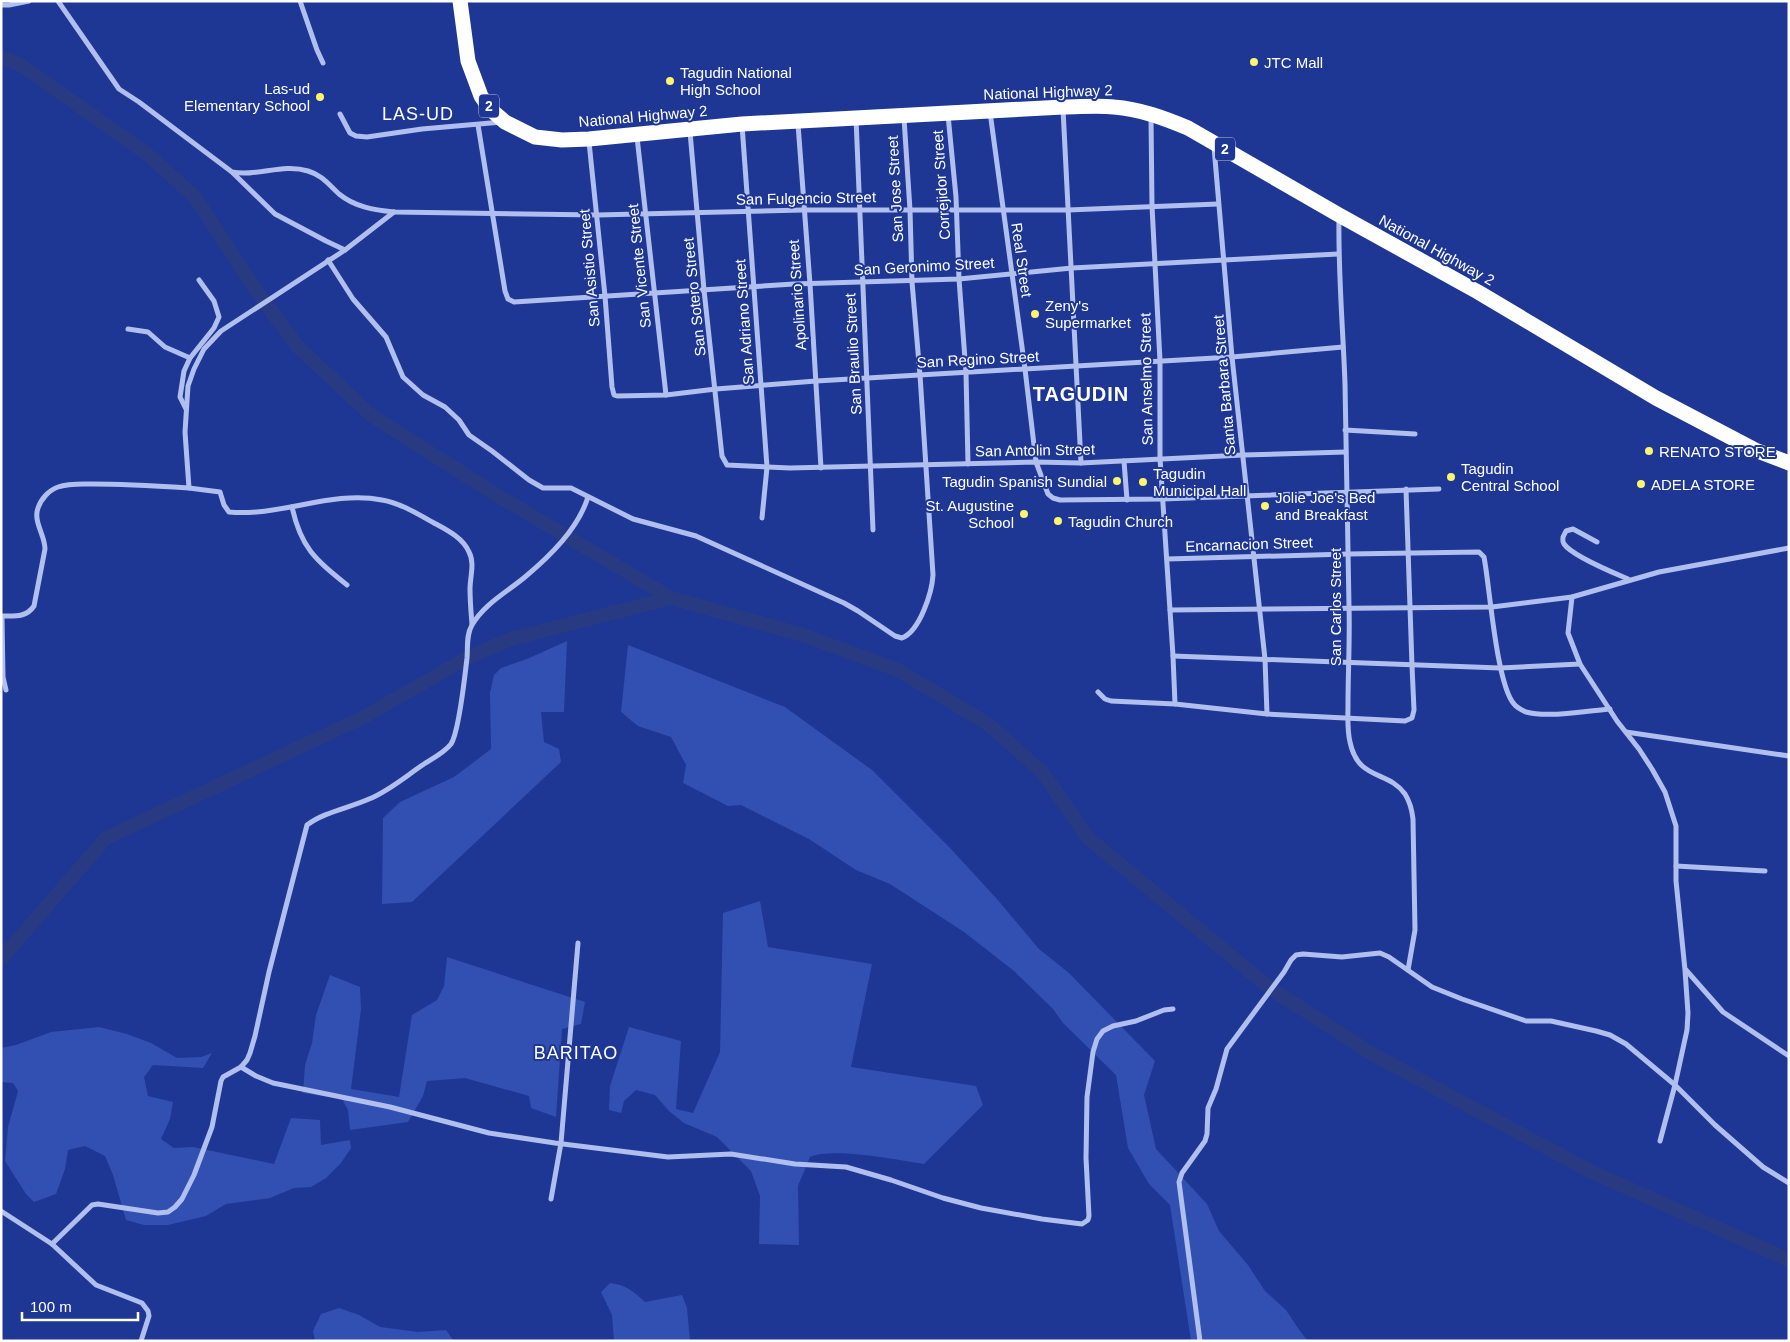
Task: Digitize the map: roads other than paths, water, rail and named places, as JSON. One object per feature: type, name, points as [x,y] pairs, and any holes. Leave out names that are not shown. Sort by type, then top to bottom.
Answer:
[{"type":"highway","name":"National Highway 2","points":[[460,1],[466,52],[474,81],[482,96],[490,109],[504,122],[535,137],[562,140],[742,124],[1063,107],[1111,106],[1151,114],[1188,128],[1338,215],[1478,292],[1664,402],[1755,450],[1789,463]]},
{"type":"street","points":[[1,5],[29,1]]},
{"type":"street","points":[[58,1],[119,89],[232,172],[275,214],[326,242],[345,250]]},
{"type":"street","points":[[300,1],[316,50],[323,63]]},
{"type":"street","points":[[1063,107],[1081,463]]},
{"type":"street","name":"Real Street","points":[[990,111],[1036,462],[1044,487],[1048,494],[1060,500],[1127,500]]},
{"type":"street","points":[[340,114],[350,133],[356,136],[368,137],[422,129],[504,122]]},
{"type":"street","name":"Correjidor Street","points":[[948,114],[966,373],[968,464]]},
{"type":"street","name":"San Anselmo Street","points":[[1151,114],[1152,206],[1160,361],[1160,458],[1175,704]]},
{"type":"street","name":"San Jose Street","points":[[588,498],[634,518],[711,542],[844,603],[898,638],[910,633],[925,608],[932,589],[933,575],[927,466],[912,282],[910,210],[903,115]]},
{"type":"street","name":"San Braulio Street","points":[[856,118],[872,530]]},
{"type":"street","name":"Apolinario Street","points":[[798,121],[821,468]]},
{"type":"street","name":"San Adriano Street","points":[[742,124],[767,467],[762,518]]},
{"type":"street","points":[[478,125],[494,212]]},
{"type":"street","name":"San Sotero Street","points":[[690,129],[704,290],[724,463]]},
{"type":"street","name":"San Vicente Street","points":[[637,134],[666,395]]},
{"type":"street","name":"San Asistio Street","points":[[589,138],[614,395]]},
{"type":"street","name":"Santa Barbara Street","points":[[1214,143],[1232,356],[1265,659],[1267,714]]},
{"type":"street","name":"San Fulgencio Street","points":[[232,172],[243,174],[276,168],[298,168],[311,172],[326,181],[340,194],[357,205],[375,210],[394,212],[597,215],[803,210],[1068,210],[1218,204]]},
{"type":"street","points":[[189,488],[185,432],[188,386],[194,369],[211,340],[229,325],[345,250],[394,212]]},
{"type":"street","name":"San Geronimo Street","points":[[494,212],[505,291],[508,299],[511,301],[754,286],[912,282],[1072,268],[1338,254]]},
{"type":"street","name":"San Carlos Street","points":[[1338,215],[1348,492],[1349,740],[1358,761],[1368,771],[1397,786],[1411,806],[1416,930],[1408,970]]},
{"type":"street","points":[[52,1244],[92,1205],[98,1204],[158,1213],[168,1212],[182,1199],[194,1175],[212,1127],[221,1081],[223,1077],[241,1067],[247,1060],[255,1036],[306,825],[372,798],[431,760],[451,744],[455,735],[458,718],[467,658],[468,634],[472,624],[486,608],[525,577],[551,552],[581,516],[588,498],[571,488],[542,488],[529,480],[469,435],[459,420],[445,407],[423,395],[403,376],[386,337],[353,299],[325,262]]},
{"type":"street","points":[[186,409],[180,397],[184,371],[190,358],[214,328],[219,317],[214,301],[199,280]]},
{"type":"street","points":[[128,329],[148,332],[165,347],[190,358]]},
{"type":"street","name":"San Regino Street","points":[[614,395],[666,395],[816,381],[1160,361],[1342,347]]},
{"type":"street","points":[[1345,430],[1415,434]]},
{"type":"street","name":"San Antolin Street","points":[[724,463],[730,466],[821,468],[1036,462],[1081,463],[1160,458],[1346,452]]},
{"type":"street","points":[[1124,460],[1127,500],[1439,490]]},
{"type":"street","points":[[6,690],[3,677],[2,616],[24,615],[30,612],[34,606],[45,549],[45,541],[38,524],[37,510],[50,491],[59,486],[121,484],[220,492],[224,505],[229,512],[263,511],[342,499],[365,498],[383,500],[417,513],[445,528],[463,542],[470,552],[472,563],[470,588],[472,624]]},
{"type":"street","points":[[1098,692],[1111,701],[1175,704],[1267,714],[1405,721],[1412,718],[1414,710],[1406,490]]},
{"type":"street","points":[[292,507],[296,526],[305,545],[323,566],[347,585]]},
{"type":"street","points":[[1597,542],[1573,529],[1566,531],[1563,537],[1565,545],[1569,549],[1629,579]]},
{"type":"street","points":[[1170,610],[1492,607],[1572,597],[1629,579],[1659,572],[1789,548]]},
{"type":"street","name":"Encarnacion Street","points":[[1167,559],[1474,551],[1482,554],[1485,563],[1492,607]]},
{"type":"street","points":[[1572,597],[1568,633],[1580,664],[1652,769],[1668,800],[1676,826],[1676,866],[1685,970],[1687,1030],[1660,1141]]},
{"type":"street","points":[[1492,607],[1500,668],[1513,704],[1528,713],[1554,714],[1610,709]]},
{"type":"street","points":[[1173,656],[1500,668],[1580,664]]},
{"type":"street","points":[[1626,732],[1789,756]]},
{"type":"street","points":[[1676,866],[1765,872]]},
{"type":"street","points":[[551,1199],[561,1143],[578,943]]},
{"type":"street","points":[[1200,1341],[1179,1182],[1182,1173],[1205,1141],[1208,1108],[1216,1089],[1227,1049],[1296,955],[1342,957],[1380,953],[1432,987],[1514,1018],[1526,1021],[1551,1021],[1610,1035],[1626,1044],[1675,1085],[1715,1125],[1763,1167],[1789,1183]]},
{"type":"street","points":[[1685,970],[1723,1012],[1789,1056]]},
{"type":"street","points":[[241,1067],[273,1083],[390,1107],[489,1132],[668,1157],[732,1154],[795,1164],[846,1167],[981,1208],[1082,1224],[1088,1220],[1089,1216],[1087,1097],[1093,1052],[1097,1039],[1103,1031],[1113,1026],[1136,1021],[1173,1008]]},
{"type":"street","points":[[1,1211],[52,1244],[96,1285],[142,1303],[149,1316],[141,1341]]},
{"type":"waterway","points":[[1,57],[21,65],[147,154],[195,197],[253,286],[298,347],[372,416],[500,497],[671,598],[803,635],[898,670],[988,724],[1043,773],[1088,838],[1271,989],[1374,1055],[1592,1172],[1789,1260]]},
{"type":"waterway","points":[[1,959],[106,838],[362,718],[467,658],[511,639],[671,598]]},
{"type":"place","name":"JTC Mall","points":[[1254,62]]},
{"type":"place","name":"Tagudin National High School","points":[[670,81]]},
{"type":"place","name":"Las-ud Elementary School","points":[[320,97]]},
{"type":"place","name":"Zeny's Supermarket","points":[[1035,314]]},
{"type":"place","name":"RENATO STORE","points":[[1649,451]]},
{"type":"place","name":"Tagudin Central School","points":[[1451,477]]},
{"type":"place","name":"Tagudin Spanish Sundial","points":[[1117,481]]},
{"type":"place","name":"Tagudin Municipal Hall","points":[[1143,482]]},
{"type":"place","name":"ADELA STORE","points":[[1641,484]]},
{"type":"place","name":"Jolie Joe's Bed and Breakfast","points":[[1265,506]]},
{"type":"place","name":"St. Augustine School","points":[[1024,514]]},
{"type":"place","name":"Tagudin Church","points":[[1058,521]]},
{"type":"district","name":"LAS-UD","points":[[418,114]]},
{"type":"district","name":"TAGUDIN","points":[[1081,394]]},
{"type":"district","name":"BARITAO","points":[[576,1053]]}]
